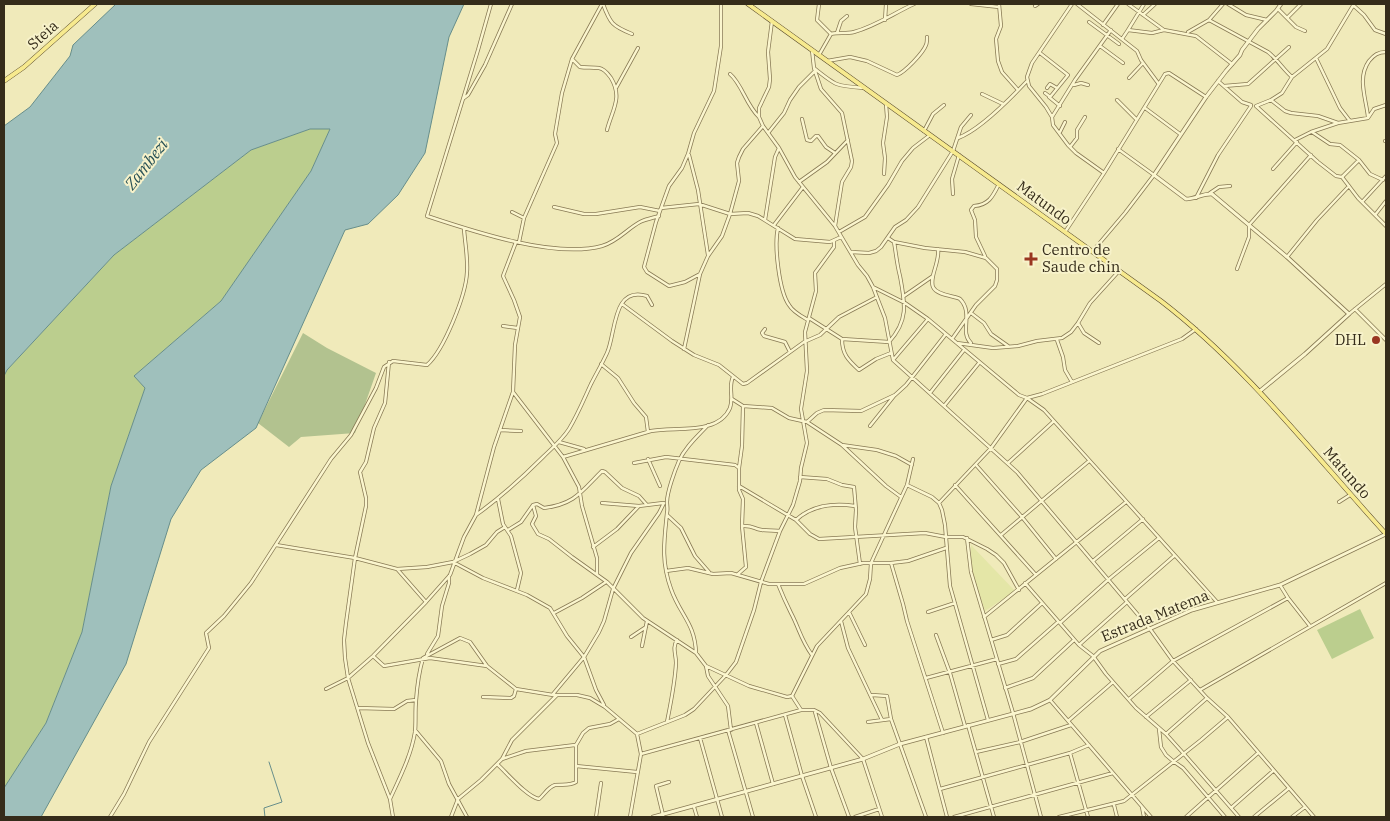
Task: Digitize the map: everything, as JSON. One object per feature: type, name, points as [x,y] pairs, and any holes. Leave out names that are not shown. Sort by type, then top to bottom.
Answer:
[{"type":"main road","name":"Steia","points":[[4,81],[24,67],[95,4]]},
{"type":"main road","name":"Matundo","points":[[751,5],[1119,271],[1196,329],[1260,391],[1386,534]]},
{"type":"street","points":[[490,4],[427,216],[464,229],[517,242],[570,250],[592,248],[612,242],[640,222],[658,216]]},
{"type":"street","points":[[463,99],[468,95],[484,65],[512,4]]},
{"type":"street","points":[[602,4],[610,21],[620,29],[632,34]]},
{"type":"street","points":[[390,799],[406,762],[415,730],[420,667],[423,658],[438,636],[442,606],[450,575],[464,537],[476,515],[494,447],[513,392],[515,345],[520,314],[503,276],[517,242],[524,218],[557,143],[555,134],[562,93],[572,59],[602,4]]},
{"type":"street","points":[[700,274],[685,282],[669,286],[645,270],[644,260],[669,186],[682,168],[694,132],[714,91],[721,46],[721,4]]},
{"type":"street","points":[[819,4],[817,20],[830,34]]},
{"type":"street","points":[[884,20],[886,4]]},
{"type":"street","points":[[830,34],[853,32],[884,20],[914,4]]},
{"type":"street","points":[[971,4],[999,5],[1001,26],[996,39],[998,61],[1003,74],[1018,90]]},
{"type":"street","points":[[958,138],[965,136],[982,124],[1027,80],[1030,68],[1072,4]]},
{"type":"street","points":[[1077,4],[1137,51],[1143,63],[1158,83]]},
{"type":"street","points":[[1103,25],[1118,4]]},
{"type":"street","points":[[1128,4],[1164,30]]},
{"type":"street","points":[[1141,14],[1144,4]]},
{"type":"street","points":[[1122,39],[1141,14],[1155,4]]},
{"type":"street","points":[[1187,33],[1209,20],[1223,4]]},
{"type":"street","points":[[1228,4],[1246,15],[1267,20]]},
{"type":"street","points":[[1092,252],[1126,214],[1206,97],[1258,29],[1281,4]]},
{"type":"street","points":[[1288,17],[1301,4]]},
{"type":"street","points":[[1218,81],[1242,102],[1252,106],[1271,100],[1282,93],[1292,77],[1331,43],[1353,4],[1375,30],[1386,34]]},
{"type":"street","points":[[1278,9],[1296,27],[1305,31]]},
{"type":"street","points":[[837,33],[841,21],[847,16]]},
{"type":"street","points":[[1209,20],[1264,49],[1292,77]]},
{"type":"street","points":[[772,21],[768,52],[770,79],[769,86],[759,108],[759,116],[763,126],[779,148],[799,182],[835,226],[858,265],[867,276],[885,318],[893,360],[1008,463],[1077,541],[1150,629],[1173,661],[1207,698],[1228,717],[1314,817]]},
{"type":"street","points":[[1089,22],[1119,44]]},
{"type":"street","points":[[1052,117],[1111,30]]},
{"type":"street","points":[[1128,30],[1152,33],[1164,30],[1187,33],[1196,36],[1232,64]]},
{"type":"street","points":[[819,55],[830,34]]},
{"type":"street","points":[[827,61],[850,57],[867,61],[897,75],[905,71],[920,53],[927,44],[927,37]]},
{"type":"street","points":[[1100,46],[1123,63]]},
{"type":"street","points":[[1224,86],[1248,84],[1289,47]]},
{"type":"street","points":[[616,88],[638,48]]},
{"type":"street","points":[[812,50],[821,89],[842,113],[852,164],[842,182],[835,226]]},
{"type":"street","points":[[1368,118],[1363,74],[1374,56],[1380,52],[1386,52]]},
{"type":"street","points":[[1040,53],[1068,74],[1051,96],[1049,96]]},
{"type":"street","points":[[1316,58],[1340,108],[1350,121]]},
{"type":"street","points":[[572,59],[580,67],[604,70],[616,88],[618,93],[607,130]]},
{"type":"street","points":[[1129,78],[1143,63]]},
{"type":"street","points":[[815,69],[836,85],[864,88]]},
{"type":"street","points":[[768,133],[783,114],[799,87],[815,69]]},
{"type":"street","points":[[1065,232],[1165,74],[1168,73],[1206,97]]},
{"type":"street","points":[[730,74],[752,110],[759,116]]},
{"type":"street","points":[[1027,80],[1029,86],[1052,117],[1053,126],[1060,132],[1070,147],[1104,173]]},
{"type":"street","points":[[1072,85],[1081,83],[1088,86]]},
{"type":"street","points":[[1047,88],[1050,84],[1057,88]]},
{"type":"street","points":[[1045,93],[1060,106]]},
{"type":"street","points":[[982,94],[1003,104]]},
{"type":"street","points":[[1117,100],[1136,119]]},
{"type":"street","points":[[1271,100],[1285,111],[1318,116],[1338,123]]},
{"type":"street","points":[[884,174],[885,158],[883,143],[887,117],[886,103]]},
{"type":"street","points":[[924,131],[933,114],[944,105]]},
{"type":"street","points":[[1273,169],[1296,141],[1311,132],[1338,123],[1368,118],[1374,109],[1386,105]]},
{"type":"street","points":[[1196,198],[1207,174],[1229,137],[1252,106]]},
{"type":"street","points":[[1256,106],[1336,176],[1342,177],[1362,202],[1386,226]]},
{"type":"street","points":[[1144,108],[1180,134]]},
{"type":"street","points":[[851,252],[870,253],[876,250],[896,227],[918,208],[953,151],[963,124],[971,115]]},
{"type":"street","points":[[1070,147],[1077,138],[1077,130],[1085,117]]},
{"type":"street","points":[[802,119],[807,140],[811,141],[816,136],[834,153]]},
{"type":"street","points":[[1060,132],[1065,122]]},
{"type":"street","points":[[684,349],[700,274],[708,256],[722,236],[730,214],[739,181],[737,163],[739,157],[743,149],[763,126]]},
{"type":"street","points":[[1311,132],[1330,144],[1340,144],[1359,160],[1370,174],[1385,178],[1362,202]]},
{"type":"street","points":[[838,232],[865,217],[888,185],[902,161],[913,148],[930,134]]},
{"type":"street","points":[[799,182],[827,162],[848,140]]},
{"type":"street","points":[[765,220],[774,157],[779,148]]},
{"type":"street","points":[[1117,148],[1184,198],[1196,198],[1210,194],[1219,187],[1230,186]]},
{"type":"street","points":[[688,154],[698,190],[708,256]]},
{"type":"street","points":[[1236,269],[1249,237],[1249,225],[1311,155]]},
{"type":"street","points":[[953,194],[952,179],[959,156]]},
{"type":"street","points":[[1342,177],[1359,160]]},
{"type":"street","points":[[952,339],[980,300],[992,290],[997,280],[996,270],[986,258],[976,237],[975,220],[971,210],[974,206],[981,206],[987,203],[999,184]]},
{"type":"street","points":[[1287,257],[1349,186]]},
{"type":"street","points":[[774,225],[803,187]]},
{"type":"street","points":[[1210,194],[1287,257],[1349,314]]},
{"type":"street","points":[[1375,216],[1386,201]]},
{"type":"street","points":[[554,207],[560,210],[590,214],[640,206],[660,210],[700,204],[730,214],[748,213],[765,220],[795,239],[834,241],[841,237]]},
{"type":"street","points":[[512,212],[524,218]]},
{"type":"street","points":[[778,228],[776,241],[778,261],[787,301],[793,310],[842,339],[889,342]]},
{"type":"street","points":[[110,817],[124,794],[149,742],[209,648],[206,633],[224,616],[251,583],[331,459],[351,435],[384,367],[393,361],[426,365],[451,328],[467,276],[464,229]]},
{"type":"street","points":[[888,238],[894,242],[938,249],[960,250],[986,258]]},
{"type":"street","points":[[637,734],[685,715],[694,709],[716,687],[736,662],[754,610],[761,582],[780,531],[797,494],[807,443],[802,404],[807,371],[804,342],[805,329],[816,290],[814,273],[834,247],[834,241]]},
{"type":"street","points":[[889,342],[897,333],[903,319],[905,303],[894,242]]},
{"type":"street","points":[[938,249],[939,260],[932,283],[934,290],[948,297],[959,298],[968,318],[966,336],[969,342],[973,344]]},
{"type":"street","points":[[957,343],[993,348],[1018,346],[1037,341],[1058,340],[1071,332],[1090,303],[1119,271]]},
{"type":"street","points":[[904,296],[933,276]]},
{"type":"street","points":[[1260,391],[1386,284]]},
{"type":"street","points":[[873,287],[905,303],[928,319],[1019,395],[1027,398],[1044,410],[1217,602]]},
{"type":"street","points":[[476,515],[498,499],[559,442],[568,430],[582,406],[610,346],[614,322],[622,304],[628,297],[641,294],[646,296],[652,305]]},
{"type":"street","points":[[622,304],[684,349],[719,365],[740,384],[748,383],[804,342],[820,335],[839,318],[877,297]]},
{"type":"street","points":[[1356,309],[1386,340]]},
{"type":"street","points":[[971,313],[984,323],[991,334],[1008,346]]},
{"type":"street","points":[[893,360],[928,319]]},
{"type":"street","points":[[1078,323],[1084,333],[1099,344]]},
{"type":"street","points":[[503,326],[518,328]]},
{"type":"street","points":[[765,329],[762,334],[764,336],[785,342],[790,352]]},
{"type":"street","points":[[939,503],[991,448],[1027,398],[1042,394],[1182,339],[1196,329]]},
{"type":"street","points":[[870,426],[895,395],[906,385],[946,334]]},
{"type":"street","points":[[842,339],[845,356],[860,370],[876,359],[891,353]]},
{"type":"street","points":[[1058,340],[1065,370],[1072,382]]},
{"type":"street","points":[[930,394],[964,350]]},
{"type":"street","points":[[389,362],[385,403],[374,428],[366,462],[360,472],[366,506],[355,558],[344,640],[348,678],[368,743],[390,799],[393,817]]},
{"type":"street","points":[[944,406],[980,363]]},
{"type":"street","points":[[601,364],[618,378],[645,416],[648,432]]},
{"type":"street","points":[[563,457],[663,428],[692,429],[708,425],[728,413],[732,399],[731,382],[733,377]]},
{"type":"street","points":[[513,392],[563,457],[579,487],[582,506],[597,558],[597,574]]},
{"type":"street","points":[[808,422],[817,413],[824,410],[861,411],[895,395]]},
{"type":"street","points":[[732,399],[743,406],[772,408],[789,418],[808,422],[842,445],[886,486],[901,497]]},
{"type":"street","points":[[738,574],[746,567],[742,526],[743,499],[739,492],[743,406]]},
{"type":"street","points":[[1008,463],[1054,421]]},
{"type":"street","points":[[552,695],[584,657],[604,621],[613,589],[631,553],[665,502],[680,458],[708,425]]},
{"type":"street","points":[[500,430],[521,431]]},
{"type":"street","points":[[559,442],[586,449]]},
{"type":"street","points":[[842,445],[877,450],[896,456],[912,465]]},
{"type":"street","points":[[634,463],[666,457],[735,465],[739,468]]},
{"type":"street","points":[[792,696],[812,655],[824,638],[866,594],[869,587],[871,563],[907,485],[913,459]]},
{"type":"street","points":[[648,460],[660,486]]},
{"type":"street","points":[[1001,535],[1089,461]]},
{"type":"street","points":[[976,465],[1056,559]]},
{"type":"street","points":[[533,505],[547,508],[569,502],[581,494],[603,471],[622,488],[639,496],[647,505]]},
{"type":"street","points":[[800,477],[827,478],[842,485],[853,486],[854,526],[860,564]]},
{"type":"street","points":[[907,485],[932,497],[939,503],[945,526],[950,586],[988,720]]},
{"type":"street","points":[[955,485],[1036,574]]},
{"type":"street","points":[[739,486],[796,520],[819,540],[925,532],[946,537],[967,538],[987,549],[1004,563],[1019,590]]},
{"type":"street","points":[[1339,502],[1350,495]]},
{"type":"street","points":[[498,499],[505,527],[508,530],[521,573],[516,590]]},
{"type":"street","points":[[602,503],[639,506],[665,502]]},
{"type":"street","points":[[665,502],[667,514],[663,540],[666,571],[678,604],[691,625],[696,653]]},
{"type":"street","points":[[984,617],[1126,502]]},
{"type":"street","points":[[796,520],[801,516],[832,504],[855,506]]},
{"type":"street","points":[[508,530],[520,522],[533,505]]},
{"type":"street","points":[[533,505],[536,516],[532,524],[536,532],[550,539],[572,558],[597,574],[647,621],[696,653],[706,666],[708,676],[728,706],[729,730],[753,817]]},
{"type":"street","points":[[593,546],[617,529],[639,506]]},
{"type":"street","points":[[667,514],[681,528],[695,556],[710,573]]},
{"type":"street","points":[[1093,561],[1143,519]]},
{"type":"street","points":[[742,526],[780,531]]},
{"type":"street","points":[[276,545],[355,558],[397,569],[454,562],[486,545],[505,527]]},
{"type":"street","name":"Estrada Matema","points":[[654,817],[670,815],[773,784],[863,760],[900,744],[1031,709],[1050,700],[1100,651],[1192,610],[1280,585],[1386,534]]},
{"type":"street","points":[[967,538],[971,572],[1013,713],[1040,817]]},
{"type":"street","points":[[998,664],[1016,659],[1159,538]]},
{"type":"street","points":[[666,571],[688,568],[710,573],[738,574],[761,582],[778,584],[807,583],[828,572],[860,564],[908,561],[946,548]]},
{"type":"street","points":[[1079,645],[1174,556]]},
{"type":"street","points":[[454,562],[483,578],[516,590],[544,604],[554,613],[567,636],[584,657],[596,690],[605,706]]},
{"type":"street","points":[[890,563],[943,733]]},
{"type":"street","points":[[397,569],[426,602]]},
{"type":"street","points":[[326,689],[348,678],[374,656],[450,575]]},
{"type":"street","points":[[554,613],[607,582]]},
{"type":"street","points":[[1026,583],[1041,604],[1074,640],[1093,656],[1113,682],[1146,718],[1166,734],[1239,817]]},
{"type":"street","points":[[778,584],[803,642],[812,655]]},
{"type":"street","points":[[1200,690],[1386,584]]},
{"type":"street","points":[[1280,585],[1310,627]]},
{"type":"street","points":[[1129,700],[1173,661],[1288,598]]},
{"type":"street","points":[[928,612],[955,603]]},
{"type":"street","points":[[991,640],[1007,635],[1041,604]]},
{"type":"street","points":[[849,612],[865,645]]},
{"type":"street","points":[[642,646],[647,621]]},
{"type":"street","points":[[842,621],[848,648],[882,720]]},
{"type":"street","points":[[631,637],[646,628]]},
{"type":"street","points":[[640,632],[645,635]]},
{"type":"street","points":[[936,635],[976,752],[994,817]]},
{"type":"street","points":[[426,655],[458,638],[463,638],[470,642],[487,666],[516,689],[552,695],[577,695],[590,698],[605,706],[637,734],[641,754],[630,817]]},
{"type":"street","points":[[667,722],[675,684],[676,660],[673,647],[677,640]]},
{"type":"street","points":[[1005,688],[1033,678],[1074,640]]},
{"type":"street","points":[[374,656],[384,666],[423,658],[487,666]]},
{"type":"street","points":[[926,678],[973,667],[997,659]]},
{"type":"street","points":[[706,666],[749,686],[787,697],[792,696]]},
{"type":"street","points":[[1146,718],[1191,680]]},
{"type":"street","points":[[1068,721],[1113,682]]},
{"type":"street","points":[[483,697],[511,698],[514,696],[516,689]]},
{"type":"street","points":[[502,760],[512,740],[557,695]]},
{"type":"street","points":[[792,696],[801,710]]},
{"type":"street","points":[[872,696],[886,696],[891,719],[926,817]]},
{"type":"street","points":[[1166,734],[1207,698]]},
{"type":"street","points":[[358,708],[394,709],[404,702],[416,700]]},
{"type":"street","points":[[1050,700],[1151,817]]},
{"type":"street","points":[[641,754],[801,710],[814,710],[863,760],[882,817]]},
{"type":"street","points":[[814,710],[831,768],[849,817]]},
{"type":"street","points":[[784,715],[816,817]]},
{"type":"street","points":[[1060,817],[1114,805],[1133,796],[1228,717]]},
{"type":"street","points":[[497,764],[528,794],[537,799],[541,798],[546,791],[554,786],[575,784],[577,780],[576,745],[586,730],[594,726],[610,724],[619,719]]},
{"type":"street","points":[[868,722],[891,719]]},
{"type":"street","points":[[756,723],[773,784]]},
{"type":"street","points":[[976,752],[1020,742],[1071,725]]},
{"type":"street","points":[[1159,729],[1162,747],[1173,761],[1184,768],[1226,817]]},
{"type":"street","points":[[415,730],[441,761],[449,784],[467,817]]},
{"type":"street","points":[[926,737],[947,817]]},
{"type":"street","points":[[700,738],[722,817]]},
{"type":"street","points":[[451,817],[458,799],[502,760],[526,751],[576,745]]},
{"type":"street","points":[[940,789],[1070,753],[1089,745]]},
{"type":"street","points":[[1070,753],[1088,817]]},
{"type":"street","points":[[1186,817],[1258,753]]},
{"type":"street","points":[[576,766],[592,766],[637,772]]},
{"type":"street","points":[[1231,808],[1273,771]]},
{"type":"street","points":[[954,817],[1113,773]]},
{"type":"street","points":[[663,815],[656,786],[670,782]]},
{"type":"street","points":[[596,817],[601,783]]},
{"type":"street","points":[[1254,817],[1288,789]]},
{"type":"street","points":[[1114,805],[1117,817]]},
{"type":"street","points":[[1141,806],[1144,817]]},
{"type":"street","points":[[694,807],[696,817]]},
{"type":"street","points":[[1292,817],[1305,807]]},
{"type":"street","points":[[854,817],[879,809]]},
{"type":"green space","points":[[310,129],[330,129],[311,171],[221,301],[134,376],[145,388],[111,486],[82,632],[46,723],[4,788],[4,376],[7,370],[114,255],[251,150]]},
{"type":"green space","points":[[303,333],[327,348],[376,373],[355,433],[301,437],[289,447],[258,423]]},
{"type":"green space","points":[[971,545],[1015,591],[985,611],[971,569]]},
{"type":"green space","points":[[1360,609],[1374,638],[1332,659],[1317,630]]},
{"type":"water","name":"Zambezi","points":[[116,4],[464,4],[449,37],[425,153],[398,195],[368,224],[345,230],[256,428],[201,470],[171,519],[126,664],[41,817],[4,817],[4,788],[46,723],[82,632],[111,486],[145,388],[134,376],[221,301],[311,171],[330,129],[310,129],[251,150],[114,255],[7,370],[4,376],[4,126],[30,107],[70,56],[73,45]]},
{"type":"waterway","points":[[265,817],[264,808],[282,802],[269,762]]},
{"type":"place","name":"Centro de Saude chin","points":[[1031,259]]},
{"type":"place","name":"DHL","points":[[1376,340]]}]
